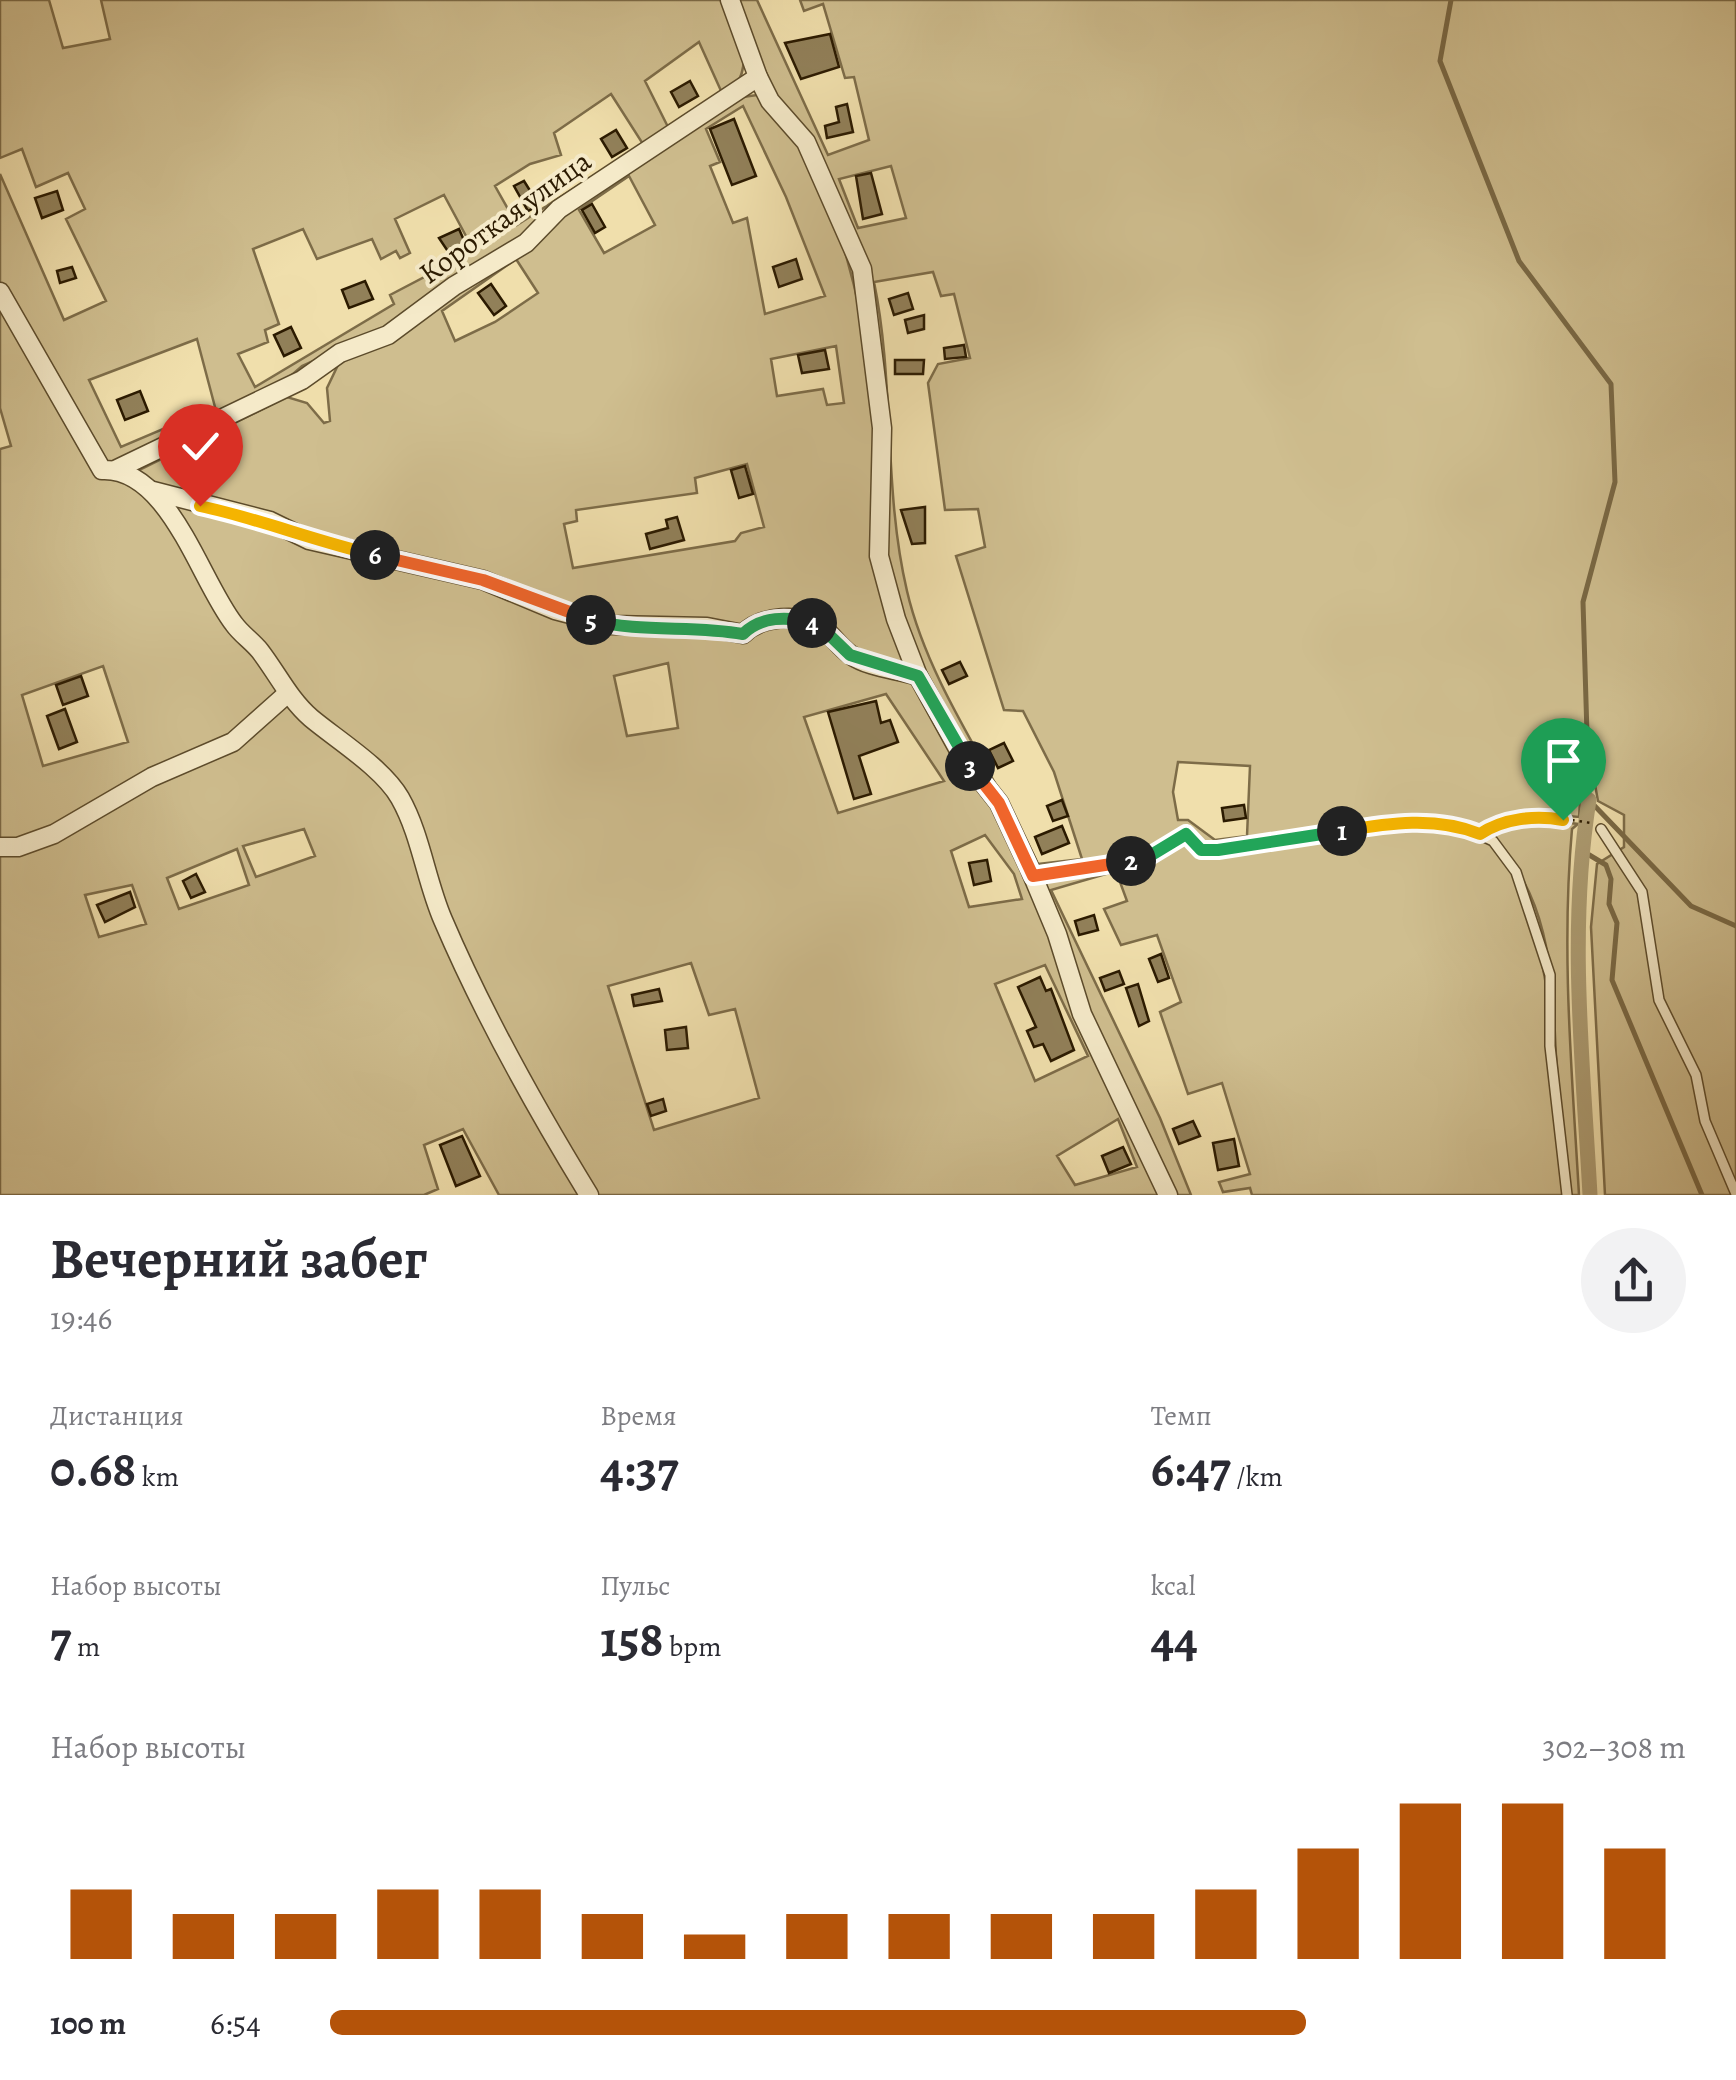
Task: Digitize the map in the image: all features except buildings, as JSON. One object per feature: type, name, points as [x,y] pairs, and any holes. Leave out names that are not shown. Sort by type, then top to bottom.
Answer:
[{"type":"street","points":[[730,0],[758,77],[770,101],[806,142],[862,269],[882,428],[879,556],[918,676],[962,756],[999,803],[1033,876],[1082,1014],[1168,1195]]},
{"type":"street","name":"Короткая улица","points":[[116,469],[302,380],[340,353],[388,335],[454,286],[526,243],[559,209],[758,77]]},
{"type":"street","points":[[0,292],[84,445],[102,470],[116,469],[153,490],[270,521],[309,540],[483,580],[555,610],[612,625],[707,627],[743,634],[754,624],[781,618],[805,620],[820,626],[850,655],[918,676]]},
{"type":"street","points":[[0,317],[24,336]]},
{"type":"street","points":[[153,490],[198,556],[232,622],[259,650],[288,693],[312,719],[353,747],[399,796],[443,920],[490,1021],[590,1195]]},
{"type":"street","points":[[0,847],[18,847],[54,834],[152,777],[233,742],[288,693]]},
{"type":"lane","points":[[1033,876],[1148,857],[1186,834],[1201,850],[1218,850],[1426,822],[1461,826],[1494,842],[1516,872],[1550,975],[1550,1046],[1567,1195]]},
{"type":"lane","points":[[1600,829],[1642,892],[1659,1000],[1696,1075],[1705,1121],[1736,1194]]},
{"type":"path","points":[[1480,834],[1503,823],[1546,816],[1590,822],[1600,829]]},
{"type":"shaded area","points":[[0,0],[49,0],[63,48],[110,39],[101,0],[725,0],[744,55],[735,87],[394,324],[302,366],[277,388],[129,461],[135,472],[287,397],[307,403],[324,423],[330,421],[327,388],[338,365],[567,209],[743,97],[757,95],[786,125],[810,165],[847,260],[860,312],[875,410],[877,465],[871,544],[882,593],[911,660],[985,788],[1024,866],[1164,1195],[499,1195],[463,1129],[424,1145],[438,1189],[424,1195],[0,1195],[0,449],[11,446],[0,408],[0,174],[64,320],[106,301],[66,219],[85,209],[68,173],[36,187],[22,149],[0,158]],"holes":[[[699,42],[722,93],[668,127],[645,81]],[[611,94],[643,144],[517,225],[495,186],[530,164],[561,155],[554,133]],[[743,106],[786,197],[825,296],[765,314],[747,218],[733,223],[710,166],[720,162],[706,129]],[[629,176],[655,225],[604,253],[579,210]],[[444,195],[474,251],[390,295],[394,304],[255,387],[238,354],[268,342],[265,330],[279,324],[253,249],[303,229],[317,259],[372,239],[381,259],[396,251],[400,258],[410,253],[395,219]],[[516,259],[538,293],[495,322],[455,341],[442,311]],[[197,339],[215,407],[121,447],[89,380]],[[836,346],[844,403],[827,405],[823,389],[777,396],[771,359]],[[747,464],[764,527],[741,533],[735,541],[573,568],[564,524],[577,521],[576,510],[697,493],[695,478]],[[668,663],[678,728],[627,736],[614,676]],[[103,666],[128,742],[43,766],[22,695]],[[886,694],[944,781],[838,813],[804,717]],[[304,829],[315,856],[256,877],[243,846]],[[985,835],[1014,874],[1022,899],[969,907],[951,851]],[[237,849],[249,885],[179,909],[167,878]],[[132,885],[146,924],[99,937],[85,895]],[[691,963],[709,1015],[735,1009],[759,1098],[654,1130],[608,986]],[[1045,965],[1088,1056],[1035,1081],[995,984]],[[1118,1119],[1137,1167],[1075,1185],[1057,1156]]]},
{"type":"shaded area","points":[[735,0],[757,0],[828,155],[869,140],[854,77],[845,78],[823,4],[804,11],[800,0],[1736,0],[1736,1195],[1605,1195],[1591,927],[1597,864],[1624,847],[1624,815],[1598,801],[1585,730],[1579,817],[1544,814],[1481,829],[1422,819],[1221,848],[1205,848],[1191,831],[1182,829],[1135,857],[1036,871],[965,755],[923,673],[884,555],[865,269],[772,98]],"holes":[[[891,166],[906,218],[858,228],[839,179]],[[933,272],[941,296],[954,294],[970,358],[938,364],[928,383],[945,510],[978,509],[985,547],[956,556],[1004,710],[1023,711],[1054,772],[1082,859],[1038,864],[947,696],[917,626],[907,591],[895,514],[885,359],[874,282]],[[1178,762],[1250,766],[1247,836],[1215,840],[1188,820],[1178,820],[1173,792]]]},
{"type":"shaded area","points":[[1546,820],[1578,824],[1572,829],[1568,966],[1579,1195],[1570,1195],[1553,995],[1544,937],[1525,883],[1488,833]]},
{"type":"shaded area","points":[[1425,824],[1468,832],[1490,844],[1512,872],[1529,911],[1550,1009],[1564,1195],[1252,1195],[1250,1188],[1223,1192],[1219,1182],[1250,1174],[1222,1083],[1188,1094],[1160,1012],[1181,1002],[1157,935],[1121,945],[1104,909],[1127,901],[1116,871],[1051,890],[1160,1118],[1191,1195],[1172,1195],[1085,1012],[1039,878],[1149,860],[1183,838],[1205,854],[1218,855]]},
{"type":"waterway","points":[[1451,0],[1440,61],[1519,261],[1611,384],[1615,482],[1583,602],[1589,800],[1691,906],[1736,926]]},
{"type":"waterway","points":[[1589,800],[1578,948],[1590,1195]]},
{"type":"waterway","points":[[1581,850],[1606,865],[1611,879],[1609,904],[1617,923],[1612,980],[1702,1195]]},
{"type":"route","points":[[200,506],[270,521],[309,540],[483,580],[555,610],[612,625],[707,627],[743,634],[754,624],[781,618],[820,626],[850,655],[918,676],[962,756],[999,803],[1033,876],[1148,857],[1186,834],[1201,850],[1218,850],[1370,826],[1426,822],[1461,826],[1480,834],[1503,823],[1546,816],[1563,820]]}]
